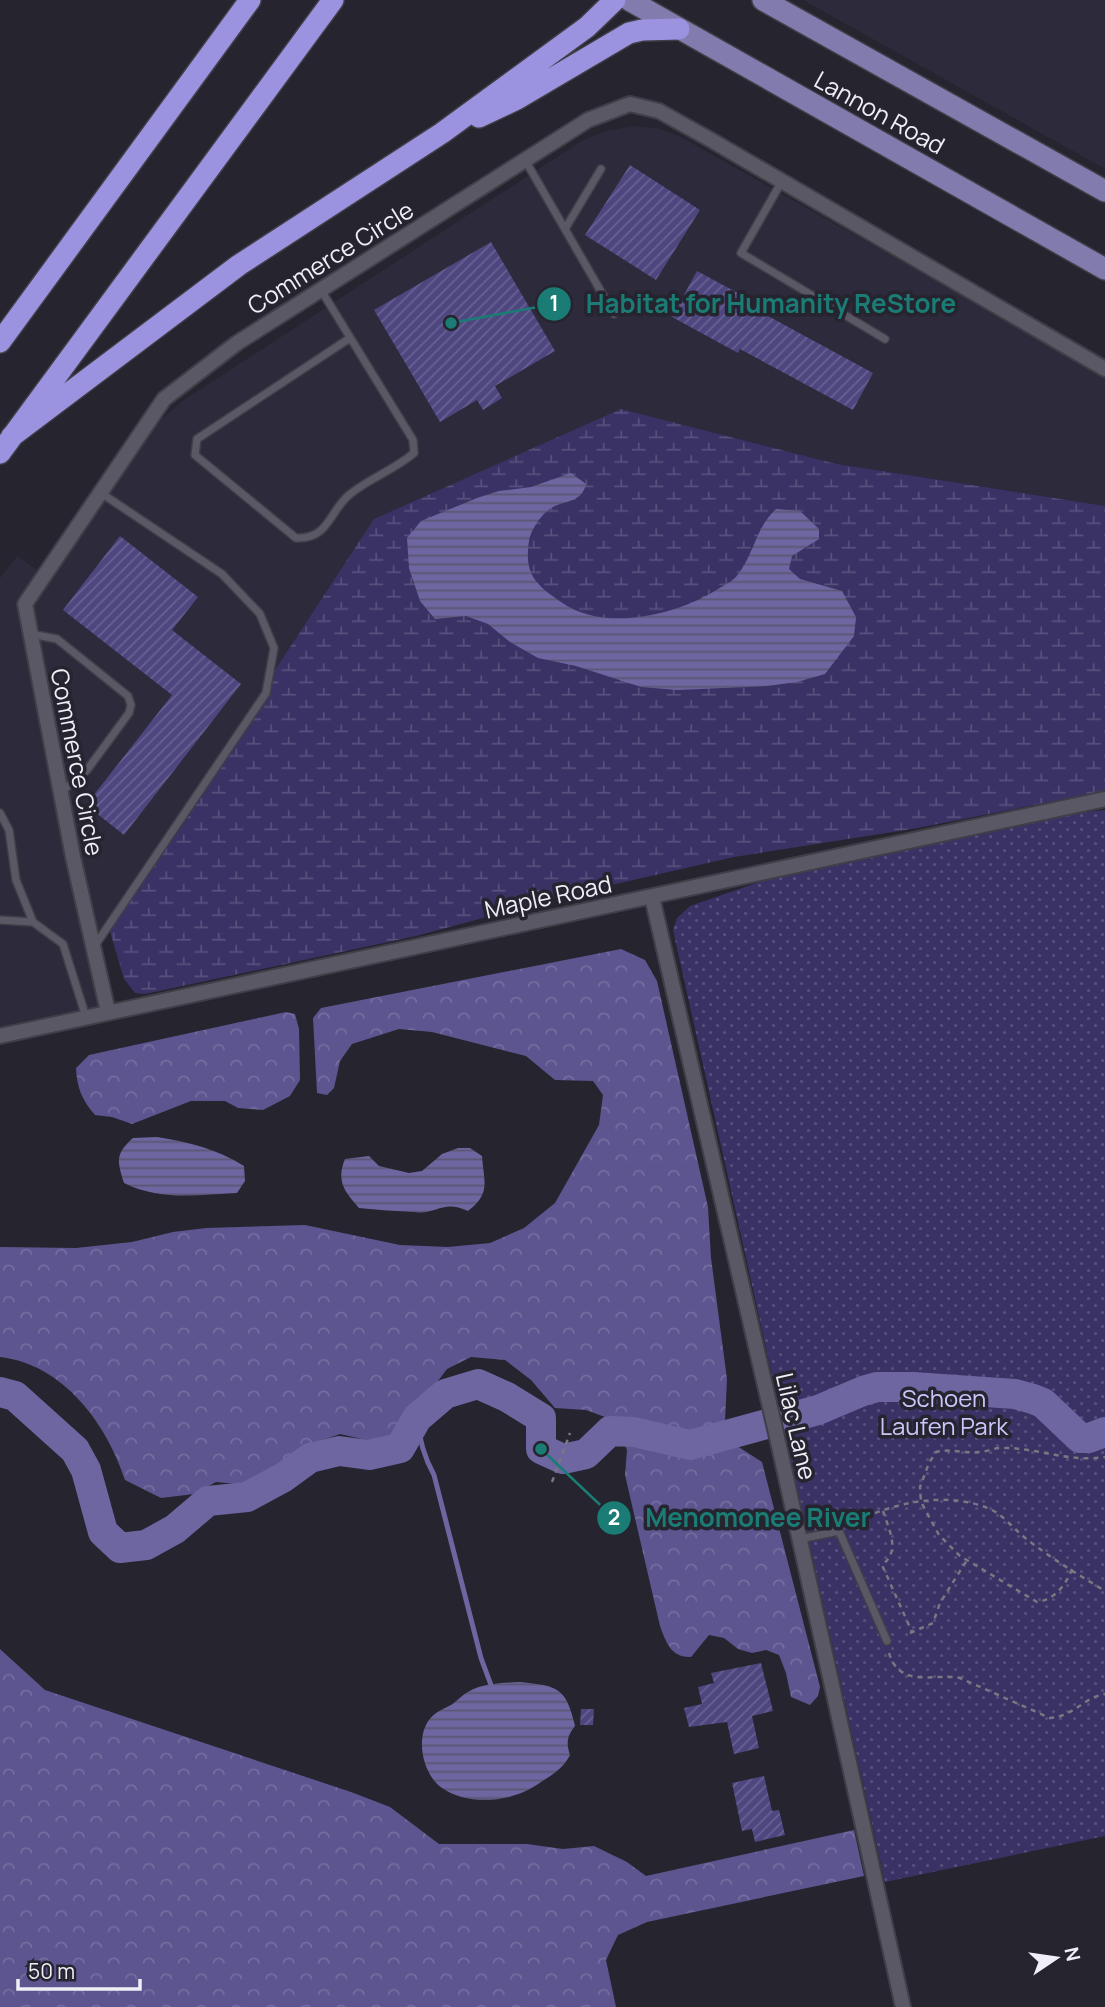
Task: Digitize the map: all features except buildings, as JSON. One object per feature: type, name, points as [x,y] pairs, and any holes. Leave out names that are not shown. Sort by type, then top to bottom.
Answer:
[{"type":"highway","points":[[0,342],[250,0]]},
{"type":"highway","points":[[6,444],[333,0]]},
{"type":"highway","points":[[6,444],[239,265],[442,134],[587,27],[615,0]]},
{"type":"highway","points":[[442,134],[517,99],[629,33],[679,29]]},
{"type":"main road","name":"Lannon Road","points":[[629,0],[1105,269]]},
{"type":"main road","name":"Lannon Road","points":[[763,0],[1105,191]]},
{"type":"street","name":"Commerce Circle","points":[[108,1012],[60,793],[25,604],[164,399],[237,343],[588,120],[630,104],[659,111],[1105,369]]},
{"type":"street","name":"Maple Road","points":[[0,1036],[1105,799]]},
{"type":"street","name":"Lilac Lane","points":[[652,897],[779,1446],[903,2007]]},
{"type":"lane","points":[[525,160],[614,314]]},
{"type":"lane","points":[[565,229],[601,169]]},
{"type":"lane","points":[[782,181],[741,253],[885,338]]},
{"type":"lane","points":[[321,290],[413,440],[414,453],[347,496],[327,526],[309,539],[296,538],[195,455],[197,439],[350,338]]},
{"type":"lane","points":[[94,948],[266,693],[274,648],[260,614],[222,574],[100,492]]},
{"type":"lane","points":[[30,634],[57,639],[128,696],[131,705],[129,713],[88,770],[60,793]]},
{"type":"lane","points":[[0,813],[9,831],[16,880],[33,922],[62,944],[86,1017]]},
{"type":"lane","points":[[0,920],[33,922]]},
{"type":"lane","points":[[800,1539],[839,1531],[887,1640]]},
{"type":"path","points":[[552,1482],[570,1433]]},
{"type":"path","points":[[1072,1569],[1067,1580],[1053,1596],[1046,1601],[1037,1602],[948,1546],[921,1502],[920,1487],[936,1452],[941,1451],[978,1453],[998,1448],[1033,1450],[1069,1458],[1105,1457]]},
{"type":"path","points":[[839,1531],[862,1518],[921,1502],[962,1502],[990,1510],[1027,1540],[1105,1591]]},
{"type":"path","points":[[883,1511],[893,1547],[890,1558],[881,1566],[911,1632],[933,1623],[940,1603],[967,1560]]},
{"type":"path","points":[[889,1653],[898,1667],[912,1678],[960,1678],[1050,1717],[1064,1717],[1088,1700],[1105,1694]]},
{"type":"shaded area","points":[[803,0],[1105,0],[1105,169]]},
{"type":"shaded area","points":[[634,126],[657,128],[681,137],[1105,376],[1105,506],[837,464],[621,409],[276,712],[96,940],[111,1004],[0,1027],[0,578],[17,556],[42,573],[157,423],[181,402],[583,140],[606,131]]},
{"type":"shaded area","points":[[571,473],[586,484],[584,490],[573,500],[549,509],[530,536],[528,552],[533,577],[544,590],[561,602],[598,617],[619,618],[662,613],[682,606],[736,577],[763,525],[776,509],[800,511],[819,529],[819,539],[792,556],[789,569],[800,579],[842,591],[856,617],[854,636],[825,674],[797,682],[767,686],[677,690],[641,687],[576,666],[538,658],[510,642],[488,624],[466,616],[435,619],[420,601],[409,568],[407,538],[421,521],[477,498],[499,491],[531,487]]},
{"type":"shaded area","points":[[157,1137],[202,1147],[234,1160],[244,1166],[245,1181],[237,1193],[194,1195],[165,1195],[124,1183],[119,1163],[120,1153],[133,1138]]},
{"type":"shaded area","points":[[458,1148],[470,1148],[482,1156],[485,1181],[483,1193],[468,1211],[452,1207],[422,1212],[359,1208],[343,1185],[341,1174],[345,1159],[369,1156],[379,1166],[409,1173],[422,1171],[442,1154]]},
{"type":"shaded area","points":[[520,1682],[552,1687],[564,1696],[575,1726],[568,1740],[570,1755],[567,1760],[555,1773],[514,1796],[489,1800],[464,1798],[442,1788],[430,1775],[423,1756],[422,1737],[429,1720],[474,1689]]},
{"type":"green space","points":[[621,409],[837,464],[1105,506],[1105,791],[918,828],[734,857],[572,894],[416,936],[145,994],[135,993],[124,979],[108,925],[374,519]]},
{"type":"green space","name":"Schoen Laufen Park","points":[[1105,810],[1105,1836],[885,1882],[673,930],[677,918],[690,906],[777,876],[1074,813]]},
{"type":"green space","points":[[621,949],[645,960],[657,981],[708,1207],[711,1258],[727,1379],[725,1421],[734,1444],[762,1462],[820,1687],[818,1696],[810,1705],[791,1697],[779,1655],[766,1650],[752,1653],[738,1649],[724,1638],[709,1635],[691,1657],[679,1655],[670,1648],[660,1626],[625,1475],[627,1450],[613,1420],[586,1410],[555,1408],[531,1380],[505,1360],[471,1357],[447,1369],[404,1426],[379,1443],[340,1434],[311,1444],[296,1459],[249,1485],[216,1482],[194,1494],[161,1498],[125,1480],[107,1438],[94,1418],[62,1384],[44,1371],[23,1362],[0,1357],[0,1247],[76,1248],[132,1242],[173,1232],[206,1228],[305,1225],[400,1245],[448,1247],[490,1243],[524,1228],[555,1203],[599,1125],[603,1095],[593,1081],[555,1080],[526,1056],[432,1032],[399,1029],[352,1044],[340,1061],[334,1088],[327,1095],[317,1093],[313,1018],[321,1008]]},
{"type":"green space","points":[[286,1012],[295,1014],[299,1029],[300,1080],[290,1096],[263,1110],[238,1108],[225,1101],[191,1101],[132,1124],[95,1115],[81,1093],[76,1068],[89,1055]]},
{"type":"green space","points":[[0,1649],[45,1690],[390,1807],[439,1844],[527,1844],[563,1849],[594,1846],[627,1862],[646,1876],[854,1830],[864,1876],[647,1922],[618,1935],[606,1960],[616,2007],[0,2007]]},
{"type":"waterway","points":[[0,1392],[15,1396],[75,1450],[86,1470],[103,1532],[120,1548],[146,1545],[175,1529],[208,1501],[247,1497],[284,1477],[310,1458],[339,1451],[369,1455],[400,1448],[417,1418],[445,1394],[478,1384],[507,1397],[541,1418],[541,1449],[563,1459],[586,1454],[610,1431],[634,1432],[690,1445],[818,1410],[877,1387],[1015,1394],[1043,1403],[1080,1438],[1089,1438],[1105,1432]]},
{"type":"waterway","points":[[417,1418],[422,1447],[434,1475],[481,1658],[491,1685]]},
{"type":"place","name":"Habitat for Humanity ReStore","points":[[451,323]]},
{"type":"place","name":"Menomonee River","points":[[541,1449]]}]
